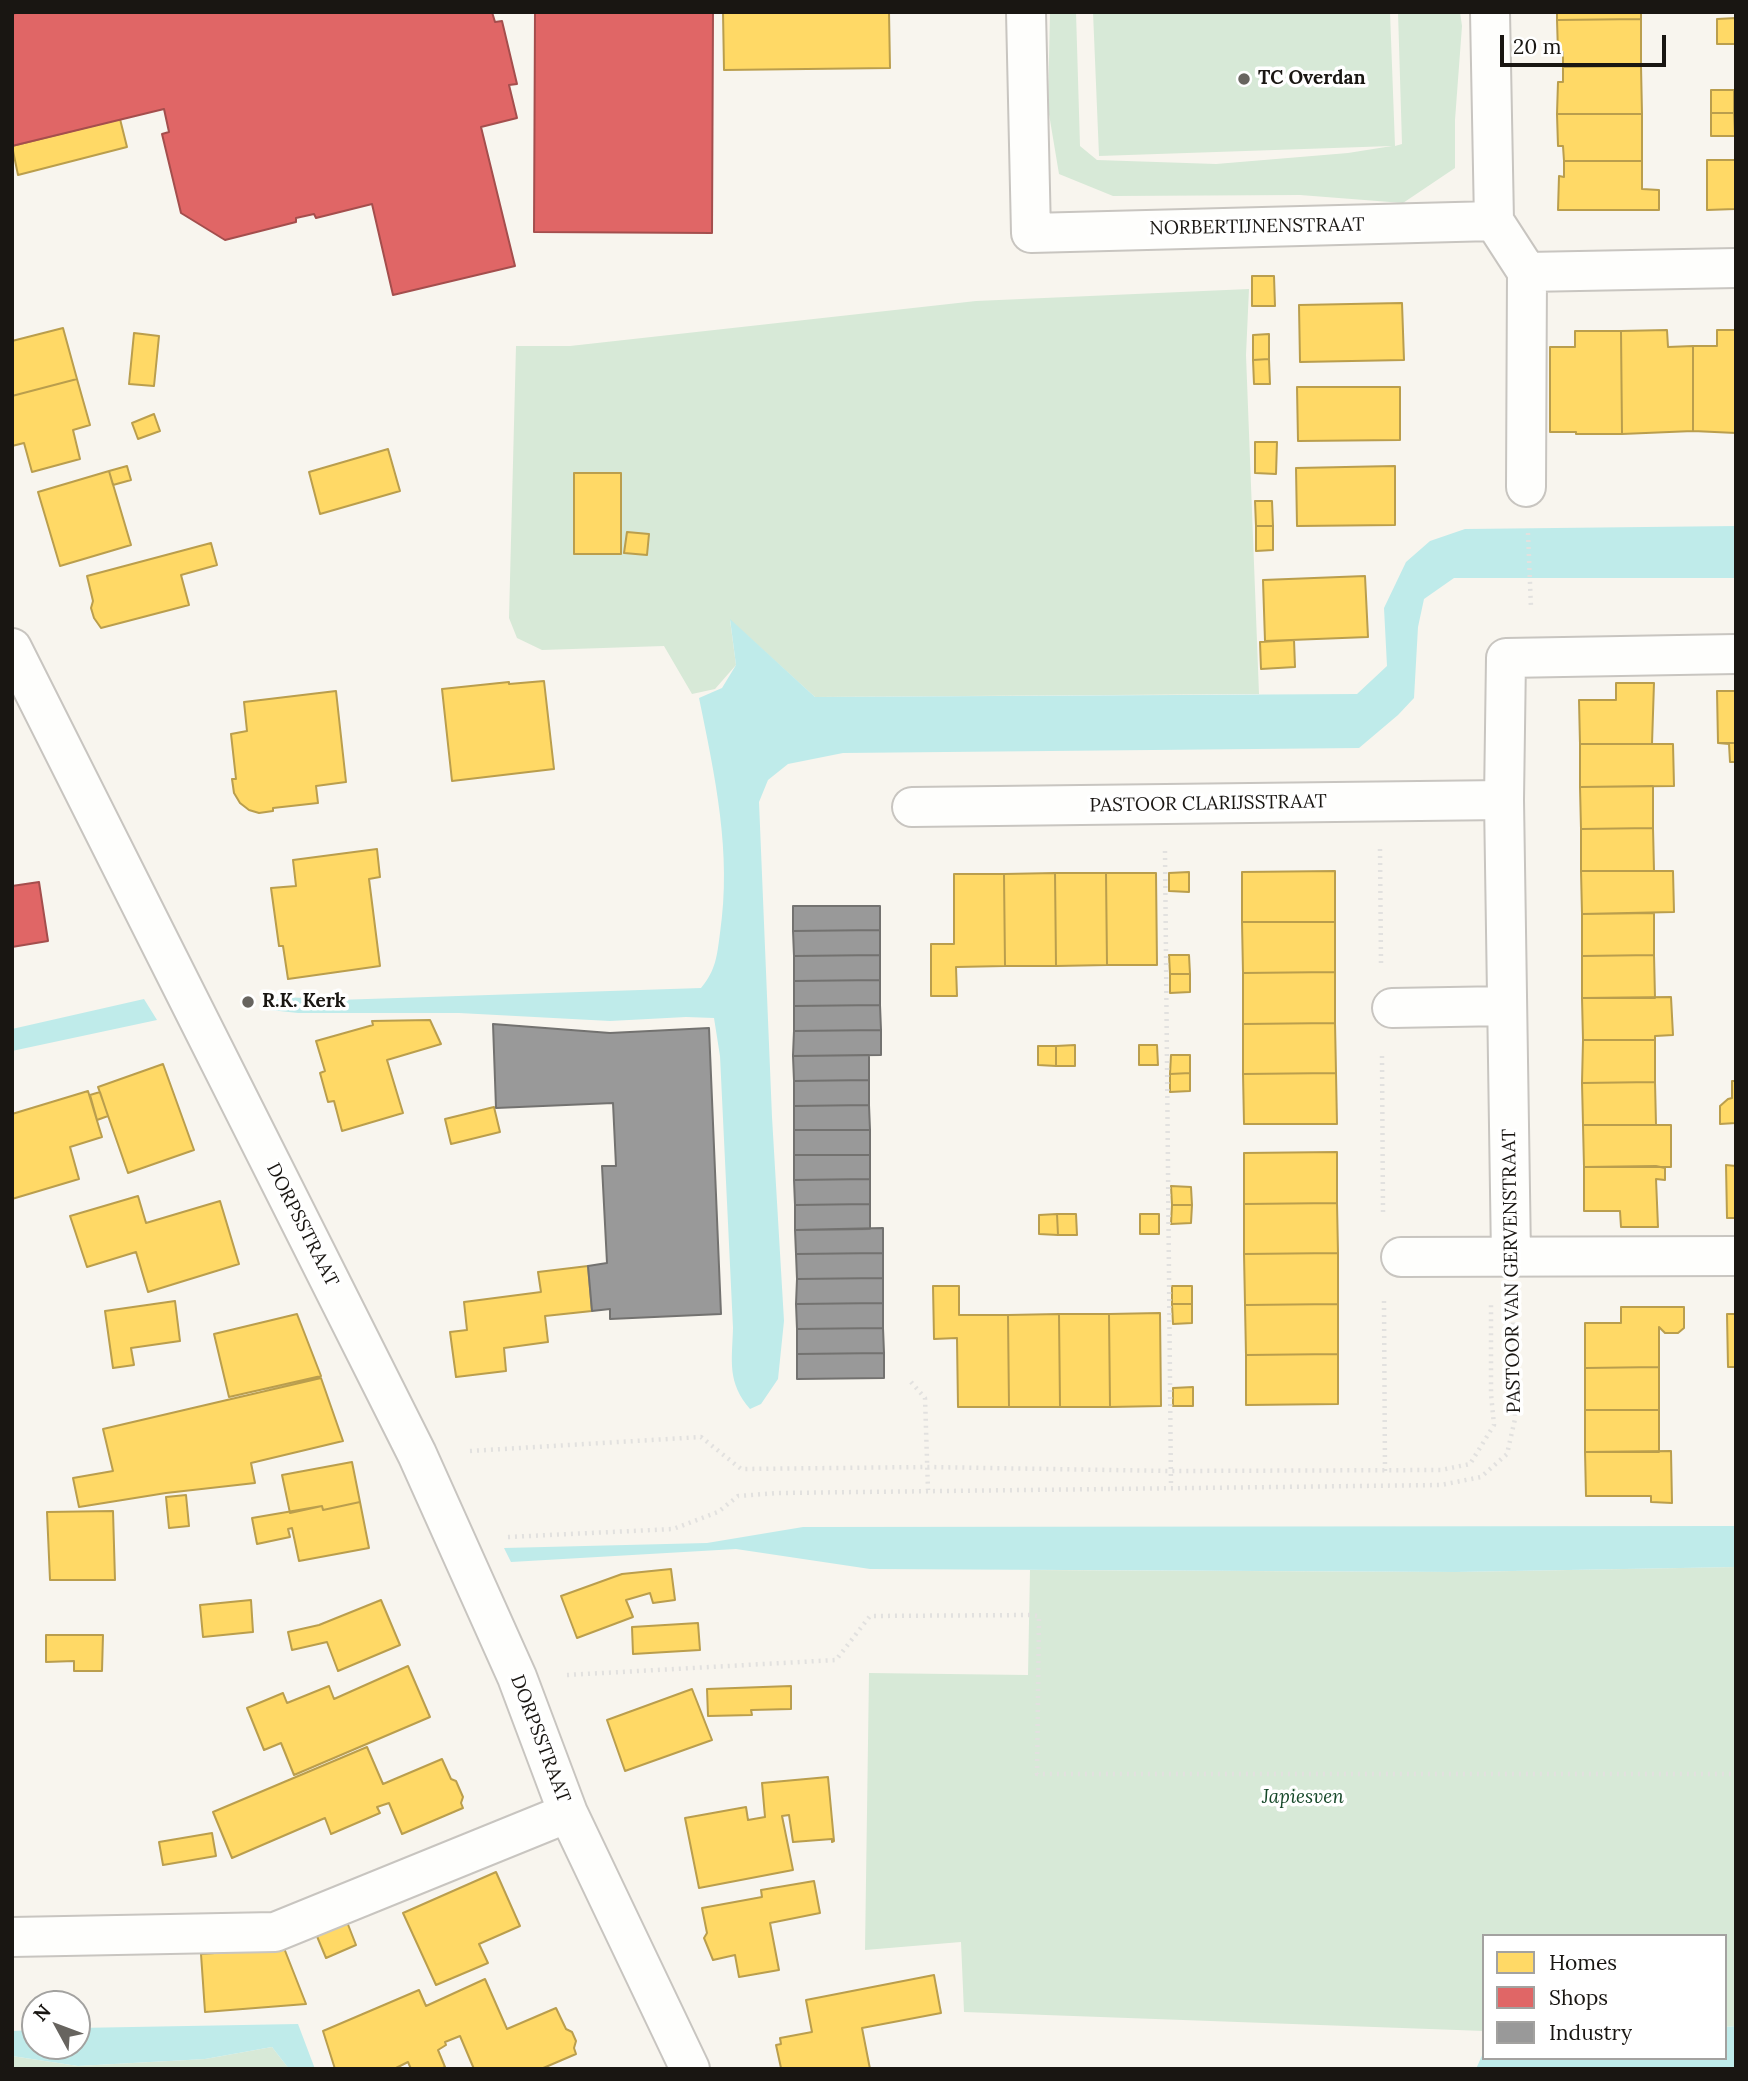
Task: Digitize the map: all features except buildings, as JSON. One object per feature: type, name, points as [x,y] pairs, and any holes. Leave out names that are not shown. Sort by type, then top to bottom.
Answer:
[{"type":"street","name":"NORBERTIJNENSTRAAT","points":[[1026,12],[1031,233],[1494,221]]},
{"type":"street","points":[[1490,12],[1494,221],[1527,272],[1526,487]]},
{"type":"street","points":[[1527,272],[1736,268]]},
{"type":"street","name":"DORPSSTRAAT","points":[[12,648],[417,1454],[517,1677],[568,1813],[690,2069]]},
{"type":"street","name":"PASTOOR VAN GERVENSTRAAT","points":[[1501,1256],[1507,1006],[1504,800],[1506,658],[1736,654]]},
{"type":"street","name":"PASTOOR CLARIJSSTRAAT","points":[[912,807],[1504,800]]},
{"type":"street","points":[[1392,1008],[1507,1006]]},
{"type":"street","points":[[1401,1257],[1736,1256]]},
{"type":"street","name":"DORPSSTRAAT","points":[[12,1937],[275,1932],[568,1813]]},
{"type":"path","points":[[1528,530],[1531,607]]},
{"type":"path","points":[[1380,802],[1381,969]]},
{"type":"path","points":[[1165,805],[1171,1487]]},
{"type":"path","points":[[1382,1053],[1383,1220]]},
{"type":"path","points":[[417,1454],[701,1437],[741,1469],[927,1467],[1171,1471],[1441,1470],[1470,1464],[1494,1425],[1491,1394],[1501,1256]]},
{"type":"path","name":"PASTOOR VAN GERVENSTRAAT","points":[[455,1539],[673,1529],[718,1512],[738,1496],[928,1490],[1441,1485],[1480,1477],[1507,1454],[1515,1419],[1501,1256]]},
{"type":"path","points":[[1384,1290],[1385,1472]]},
{"type":"path","points":[[911,1382],[925,1398],[928,1490]]},
{"type":"path","points":[[517,1677],[836,1661],[870,1616],[1029,1615],[1039,1616],[1037,1774],[1736,1774]]},
{"type":"green space","name":"TC Overdan","points":[[1050,12],[1076,12],[1080,146],[1097,160],[1216,164],[1348,153],[1392,146],[1099,156],[1093,12],[1390,12],[1395,146],[1402,144],[1398,12],[1460,12],[1462,26],[1455,120],[1455,168],[1403,203],[1300,195],[1113,196],[1059,174],[1048,108]]},
{"type":"green space","points":[[1249,289],[1246,355],[1259,694],[815,697],[730,620],[736,665],[715,689],[692,694],[664,646],[542,650],[517,638],[509,618],[516,346],[570,346],[976,301]]},
{"type":"green space","name":"Japiesven","points":[[1736,1567],[1736,2026],[1727,2027],[1727,1934],[1482,1934],[1482,2031],[964,2012],[961,1942],[865,1950],[869,1673],[1028,1675],[1030,1570],[1456,1572]]},
{"type":"green space","points":[[272,2047],[289,2069],[12,2069],[12,2056],[21,2057],[21,2060],[78,2066],[205,2059]]},
{"type":"water","points":[[1736,526],[1736,578],[1454,578],[1424,599],[1418,627],[1414,698],[1359,748],[843,753],[788,764],[768,780],[759,802],[772,1117],[784,1321],[778,1379],[761,1404],[750,1409],[737,1390],[732,1371],[733,1328],[720,1056],[714,1018],[610,1021],[459,1013],[298,1013],[270,1010],[268,1002],[286,997],[337,1000],[701,988],[713,969],[717,956],[724,874],[716,786],[699,698],[722,688],[736,665],[730,619],[815,697],[1357,694],[1387,666],[1384,608],[1406,562],[1430,541],[1465,529]]},
{"type":"water","points":[[144,999],[157,1020],[12,1051],[12,1029]]},
{"type":"water","points":[[1736,1526],[1736,1567],[1456,1572],[870,1569],[736,1549],[511,1562],[504,1548],[707,1543],[803,1527]]},
{"type":"water","points":[[298,2024],[315,2069],[289,2069],[272,2047],[205,2059],[78,2066],[38,2060],[91,2060],[91,2028]]},
{"type":"water","points":[[1736,2026],[1736,2069],[1476,2069],[1482,2056],[1482,2060],[1727,2060],[1727,2027]]},
{"type":"water","points":[[12,2031],[21,2031],[21,2057],[12,2056]]},
{"type":"place","name":"TC Overdan","points":[[1244,79]]},
{"type":"place","name":"R.K. Kerk","points":[[248,1002]]}]
